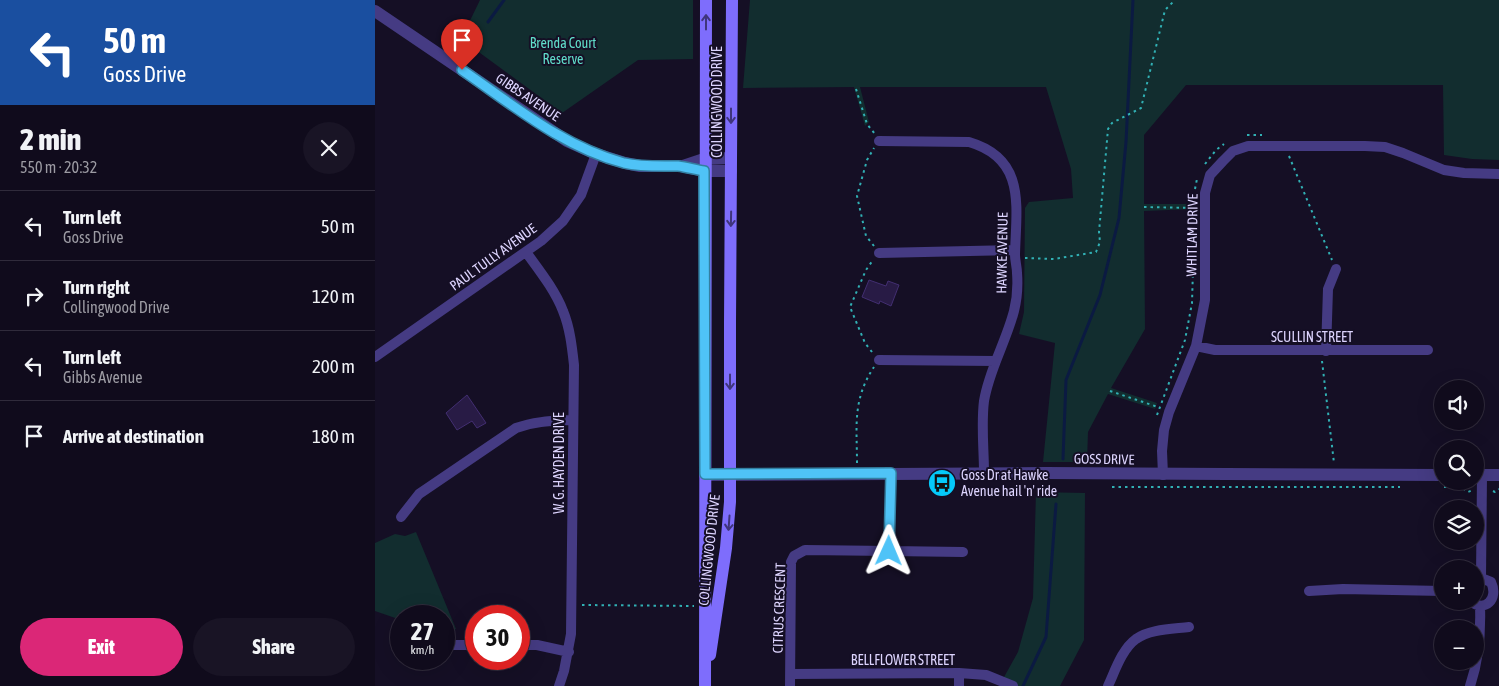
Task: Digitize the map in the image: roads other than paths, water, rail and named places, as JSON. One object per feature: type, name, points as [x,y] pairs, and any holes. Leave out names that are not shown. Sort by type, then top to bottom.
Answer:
[{"type":"main road","name":"COLLINGWOOD DRIVE","points":[[705,684],[704,165],[706,0]]},
{"type":"main road","name":"COLLINGWOOD DRIVE","points":[[705,684],[726,548],[730,502],[732,0]]},
{"type":"street","name":"GIBBS AVENUE","points":[[375,11],[567,141],[596,154],[640,166],[731,165]]},
{"type":"street","name":"HAWKE AVENUE","points":[[879,141],[969,142],[990,150],[1003,161],[1014,181],[1017,197],[1015,302],[1008,330],[984,400],[984,473]]},
{"type":"street","name":"WHITLAM DRIVE","points":[[1163,475],[1162,451],[1164,430],[1169,412],[1197,346],[1205,300],[1205,192],[1210,175],[1233,151],[1248,146],[1385,147],[1444,170],[1499,174]]},
{"type":"street","name":"PAUL TULLY AVENUE","points":[[375,357],[526,252],[563,221],[581,194],[596,154]]},
{"type":"street","name":"W. G. HAYDEN DRIVE","points":[[526,252],[551,288],[564,312],[574,365],[571,634],[569,652],[559,686]]},
{"type":"street","points":[[879,253],[1015,254]]},
{"type":"street","points":[[1323,351],[1328,289],[1336,269]]},
{"type":"street","name":"SCULLIN STREET","points":[[1197,346],[1215,350],[1429,350]]},
{"type":"street","points":[[879,360],[996,361]]},
{"type":"street","points":[[401,518],[419,494],[516,428],[541,421],[573,420]]},
{"type":"street","points":[[891,473],[889,551],[963,552]]},
{"type":"street","name":"GOSS DRIVE","points":[[705,474],[1434,475]]},
{"type":"street","points":[[1484,475],[1499,475]]},
{"type":"street","points":[[1479,560],[1482,490]]},
{"type":"street","name":"CITRUS CRESCENT","points":[[791,686],[791,562],[794,556],[805,550],[889,551]]},
{"type":"street","points":[[1484,580],[1491,582],[1497,592],[1493,599],[1484,605]]},
{"type":"street","points":[[1309,591],[1343,589],[1434,590]]},
{"type":"street","points":[[1470,686],[1476,669],[1481,632],[1480,610]]},
{"type":"street","points":[[1108,686],[1125,651],[1136,638],[1153,632],[1189,627]]},
{"type":"street","points":[[530,645],[569,652]]},
{"type":"street","points":[[959,673],[959,686]]},
{"type":"street","name":"BELLFLOWER STREET","points":[[791,674],[959,673],[986,675],[1013,686]]},
{"type":"waterway","points":[[488,22],[504,0]]},
{"type":"waterway","points":[[1063,459],[1066,380],[1100,295],[1119,218],[1126,142],[1133,0]]},
{"type":"waterway","points":[[1023,686],[1046,637],[1056,504]]},
{"type":"place","name":"Goss Dr at Hawke Avenue hail 'n' ride","points":[[942,483]]},
{"type":"park label","name":"Brenda Court Reserve","points":[[563,52]]}]
